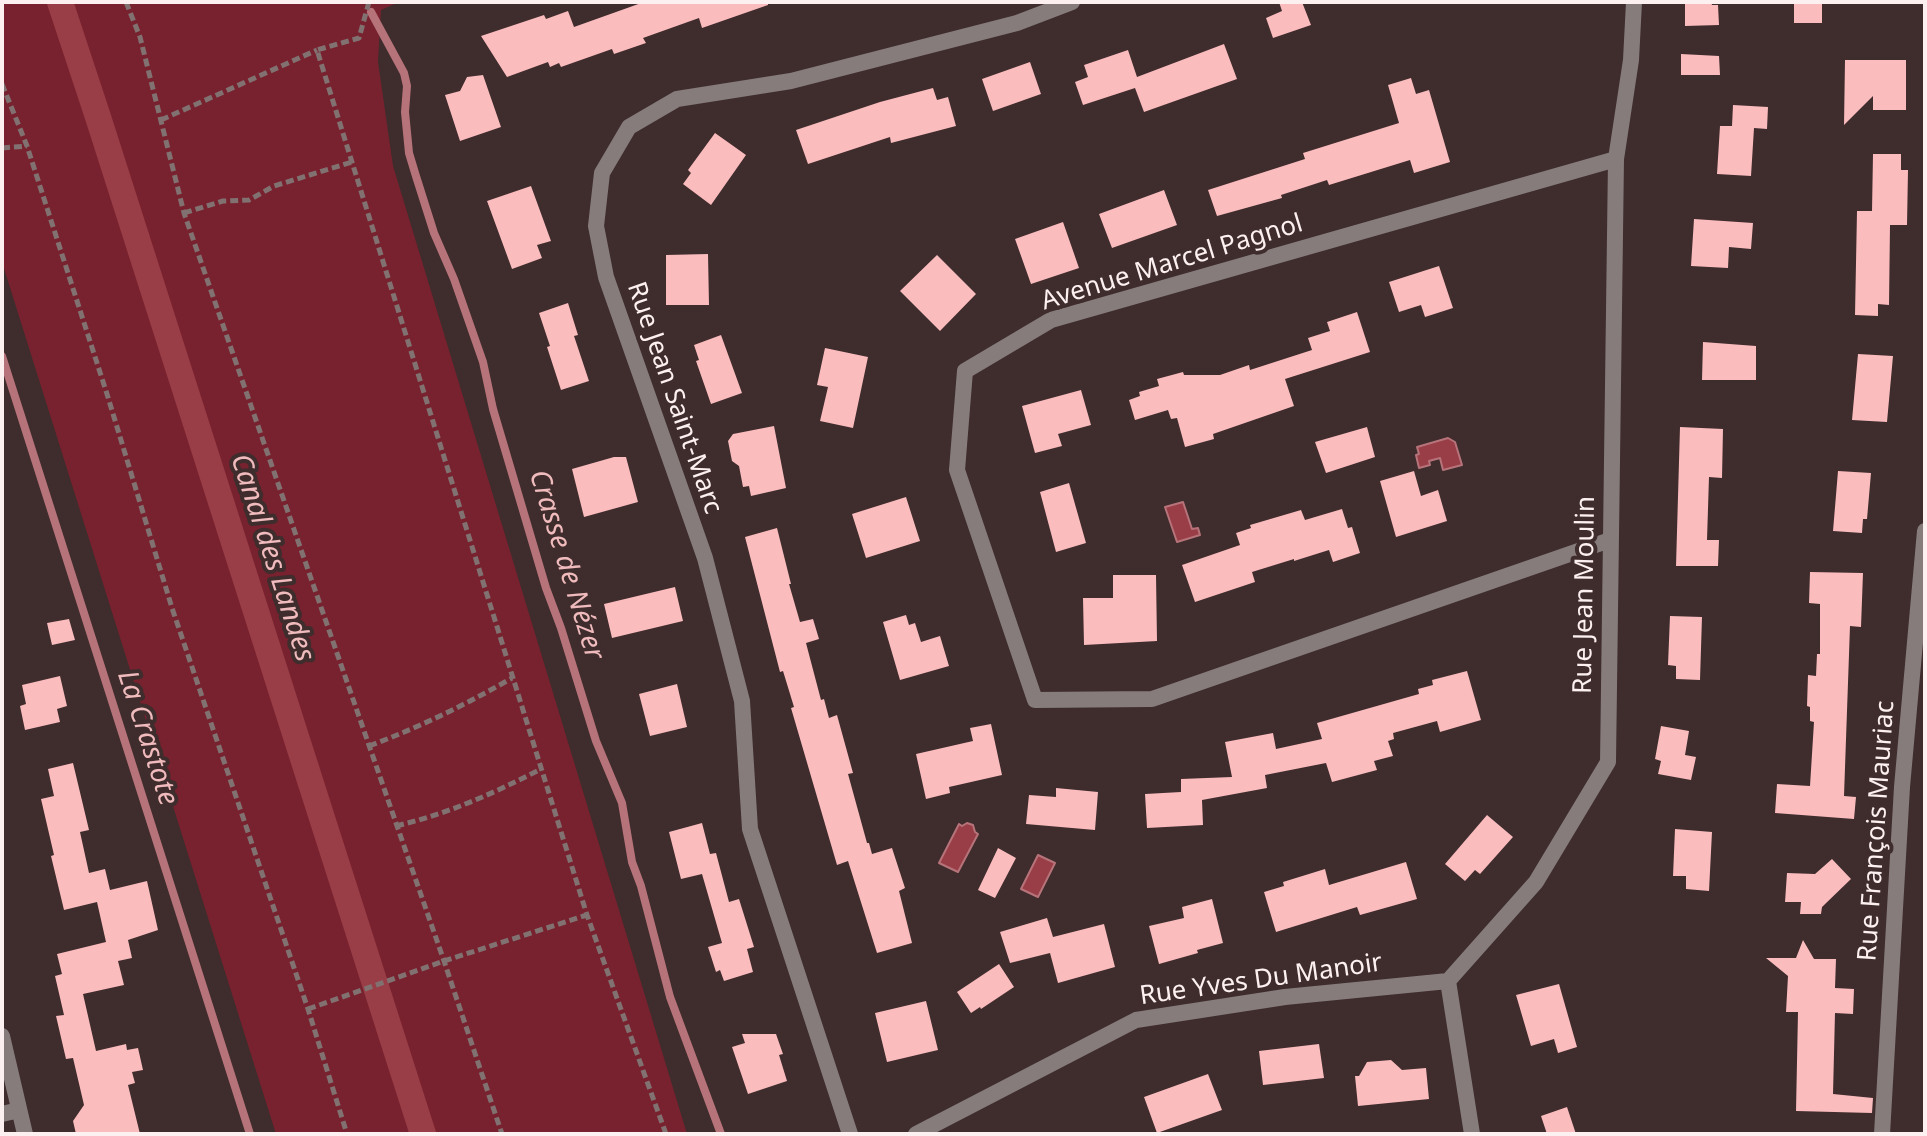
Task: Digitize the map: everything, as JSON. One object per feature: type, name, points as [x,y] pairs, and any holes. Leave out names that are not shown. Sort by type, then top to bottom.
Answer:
[{"type":"street","name":"Rue Jean Saint-Marc","points":[[850,1134],[750,829],[742,701],[705,558],[606,277],[596,226],[602,173],[629,127],[677,99],[791,81],[1017,23],[1072,2]]},
{"type":"street","name":"Rue Jean Moulin","points":[[1448,981],[1536,882],[1608,762],[1616,159],[1631,60],[1634,2]]},
{"type":"street","name":"Avenue Marcel Pagnol","points":[[1610,540],[1152,699],[1035,700],[957,470],[965,371],[1051,320],[1616,159]]},
{"type":"street","name":"Rue François Mauriac","points":[[1882,1134],[1902,787],[1925,531]]},
{"type":"street","name":"Rue Yves Du Manoir","points":[[916,1134],[1136,1020],[1285,997],[1448,981]]},
{"type":"street","points":[[1448,981],[1472,1134]]},
{"type":"street","points":[[2,1036],[25,1134]]},
{"type":"street","points":[[2,1114],[19,1110]]},
{"type":"path","points":[[126,2],[140,37],[184,213],[502,1134]]},
{"type":"path","points":[[161,120],[317,50],[359,38],[369,2]]},
{"type":"path","points":[[317,50],[587,915],[666,1134]]},
{"type":"path","points":[[2,84],[27,146],[172,608],[308,1009],[347,1134]]},
{"type":"path","points":[[2,148],[27,146]]},
{"type":"path","points":[[184,213],[223,201],[249,200],[274,186],[352,162]]},
{"type":"path","points":[[369,746],[418,728],[512,678]]},
{"type":"path","points":[[396,826],[472,803],[541,769]]},
{"type":"path","points":[[308,1009],[587,915]]},
{"type":"shaded area","points":[[2,2],[399,2],[381,10],[378,62],[393,166],[687,1134],[276,1134],[2,262]]},
{"type":"shaded area","points":[[1448,438],[1455,442],[1462,465],[1443,470],[1440,458],[1419,468],[1417,447]]},
{"type":"shaded area","points":[[1183,502],[1192,529],[1198,528],[1200,535],[1177,542],[1165,507]]},
{"type":"shaded area","points":[[959,824],[973,825],[978,834],[958,872],[939,863]]},
{"type":"shaded area","points":[[1038,855],[1055,863],[1038,897],[1021,889]]},
{"type":"building","points":[[644,2],[768,2],[768,5],[702,28],[699,18],[643,38],[646,43],[614,54],[612,49],[561,67],[559,63],[550,67],[548,62],[507,77],[481,36],[544,15],[546,19],[568,11],[574,27]]},
{"type":"building","points":[[1279,2],[1302,2],[1311,25],[1273,38],[1266,18],[1282,11]]},
{"type":"building","points":[[1711,2],[1718,5],[1719,25],[1685,26],[1685,3]]},
{"type":"building","points":[[1794,2],[1822,2],[1822,23],[1794,23]]},
{"type":"building","points":[[1224,44],[1237,79],[1144,112],[1135,88],[1083,105],[1075,82],[1088,77],[1084,65],[1128,50],[1137,77]]},
{"type":"building","points":[[1681,54],[1719,56],[1720,75],[1681,75]]},
{"type":"building","points":[[1845,60],[1906,60],[1906,110],[1873,110],[1873,96],[1844,125]]},
{"type":"building","points":[[1030,62],[1041,94],[993,111],[982,79]]},
{"type":"building","points":[[483,75],[501,127],[460,141],[445,95],[460,91],[467,77]]},
{"type":"building","points":[[1411,78],[1416,94],[1429,90],[1450,162],[1414,173],[1410,160],[1329,185],[1327,180],[1281,195],[1282,198],[1217,216],[1208,190],[1305,159],[1303,153],[1399,123],[1388,85]]},
{"type":"building","points":[[933,88],[937,100],[948,97],[956,126],[891,143],[890,137],[808,164],[796,130]]},
{"type":"building","points":[[1733,105],[1768,107],[1767,129],[1754,128],[1751,176],[1717,174],[1720,126],[1732,126]]},
{"type":"building","points":[[715,133],[746,155],[711,205],[683,184],[691,173],[688,170]]},
{"type":"building","points":[[1873,154],[1901,154],[1901,170],[1908,170],[1907,225],[1890,225],[1889,305],[1878,304],[1878,316],[1855,315],[1857,211],[1872,211]]},
{"type":"building","points":[[531,186],[551,241],[537,245],[542,258],[512,269],[487,201]]},
{"type":"building","points":[[1164,190],[1177,225],[1112,248],[1099,214]]},
{"type":"building","points":[[1694,219],[1753,223],[1751,249],[1729,247],[1728,268],[1691,266]]},
{"type":"building","points":[[1063,222],[1079,268],[1031,284],[1015,239]]},
{"type":"building","points":[[708,254],[709,305],[666,305],[666,255]]},
{"type":"building","points":[[937,255],[976,294],[940,331],[900,291]]},
{"type":"building","points":[[1439,266],[1453,308],[1425,317],[1421,305],[1399,312],[1389,282]]},
{"type":"building","points":[[568,303],[578,335],[574,336],[589,381],[561,390],[539,313]]},
{"type":"building","points":[[1357,312],[1370,352],[1285,379],[1294,406],[1213,434],[1214,439],[1185,447],[1177,418],[1171,419],[1168,410],[1135,420],[1129,400],[1140,396],[1139,392],[1159,386],[1157,379],[1183,372],[1184,375],[1220,375],[1249,365],[1250,370],[1312,350],[1308,338],[1330,331],[1327,322]]},
{"type":"building","points":[[721,335],[742,393],[711,404],[696,361],[699,360],[694,345]]},
{"type":"building","points":[[1703,342],[1756,346],[1756,380],[1702,380]]},
{"type":"building","points":[[825,348],[868,357],[853,428],[820,421],[828,387],[817,385]]},
{"type":"building","points":[[1858,354],[1893,356],[1887,422],[1852,420]]},
{"type":"building","points":[[1081,390],[1091,425],[1058,434],[1062,446],[1035,453],[1022,406]]},
{"type":"building","points":[[774,426],[786,488],[751,496],[749,486],[743,487],[739,466],[732,461],[728,441],[733,434]]},
{"type":"building","points":[[1367,427],[1375,457],[1326,473],[1315,442]]},
{"type":"building","points":[[1680,427],[1723,429],[1722,478],[1709,477],[1707,540],[1719,540],[1718,566],[1676,566]]},
{"type":"building","points":[[614,457],[626,457],[638,502],[584,517],[572,469]]},
{"type":"building","points":[[1414,471],[1421,496],[1438,490],[1447,521],[1396,537],[1380,481]]},
{"type":"building","points":[[1838,471],[1871,473],[1867,519],[1863,519],[1862,533],[1833,531]]},
{"type":"building","points":[[1069,483],[1086,543],[1056,552],[1040,492]]},
{"type":"building","points":[[906,497],[920,541],[866,558],[852,514]]},
{"type":"building","points":[[1342,509],[1348,528],[1352,527],[1360,553],[1333,562],[1329,550],[1294,559],[1252,572],[1255,582],[1195,602],[1182,565],[1240,545],[1236,533],[1251,528],[1250,525],[1301,510],[1305,520]]},
{"type":"building","points":[[777,528],[800,622],[813,619],[819,639],[806,643],[821,700],[824,699],[829,718],[837,715],[853,773],[848,774],[867,843],[872,854],[892,848],[905,888],[899,891],[912,943],[877,953],[848,861],[837,865],[791,708],[794,707],[783,671],[780,672],[745,537]]},
{"type":"building","points":[[1810,572],[1863,573],[1861,627],[1850,626],[1844,796],[1856,797],[1854,819],[1775,813],[1777,784],[1810,786],[1814,722],[1810,721],[1810,707],[1807,706],[1808,675],[1816,676],[1817,654],[1820,654],[1820,604],[1809,603]]},
{"type":"building","points":[[1113,575],[1156,575],[1157,641],[1084,645],[1083,598],[1113,598]]},
{"type":"building","points":[[675,587],[683,621],[612,638],[604,604]]},
{"type":"building","points":[[906,615],[909,625],[915,623],[921,642],[940,636],[949,666],[900,680],[883,622]]},
{"type":"building","points":[[1670,616],[1702,617],[1700,680],[1676,679],[1676,666],[1668,665]]},
{"type":"building","points":[[69,619],[75,640],[52,645],[47,623]]},
{"type":"building","points":[[1467,671],[1481,720],[1440,732],[1437,721],[1393,733],[1394,739],[1388,741],[1393,756],[1374,761],[1377,770],[1332,782],[1326,763],[1265,775],[1267,788],[1202,800],[1203,825],[1147,828],[1145,794],[1181,792],[1181,779],[1232,777],[1225,742],[1273,733],[1276,749],[1322,739],[1317,723],[1419,694],[1418,689],[1433,685],[1432,680]]},
{"type":"building","points":[[60,676],[67,706],[57,709],[60,722],[25,730],[20,706],[26,704],[22,685]]},
{"type":"building","points":[[677,684],[687,727],[650,736],[639,694]]},
{"type":"building","points":[[991,724],[1002,775],[949,787],[950,793],[926,799],[916,754],[973,741],[970,728]]},
{"type":"building","points":[[1661,726],[1689,731],[1685,755],[1696,757],[1691,780],[1658,774],[1661,761],[1655,759]]},
{"type":"building","points":[[73,763],[89,830],[80,832],[89,873],[105,869],[110,890],[147,881],[158,930],[128,940],[132,958],[118,961],[124,985],[83,994],[96,1051],[126,1044],[127,1050],[138,1048],[143,1070],[132,1072],[135,1083],[128,1085],[140,1134],[76,1134],[73,1121],[84,1105],[73,1058],[66,1059],[56,1016],[64,1015],[55,976],[62,974],[57,954],[106,942],[97,902],[64,910],[51,856],[54,855],[41,799],[54,796],[48,769]]},
{"type":"building","points":[[1056,788],[1098,792],[1095,830],[1026,824],[1029,795],[1056,797]]},
{"type":"building","points":[[1487,815],[1513,837],[1480,874],[1475,870],[1465,881],[1445,864]]},
{"type":"building","points":[[702,823],[710,854],[716,853],[729,902],[739,899],[754,947],[747,949],[753,972],[724,981],[720,970],[716,972],[708,947],[722,943],[702,874],[681,879],[669,832]]},
{"type":"building","points":[[1675,829],[1712,832],[1709,891],[1686,889],[1686,876],[1673,876]]},
{"type":"building","points":[[998,848],[1016,858],[995,898],[978,890]]},
{"type":"building","points":[[1832,859],[1851,879],[1822,907],[1821,914],[1800,914],[1801,902],[1785,902],[1787,873],[1815,874]]},
{"type":"building","points":[[1406,862],[1417,899],[1360,915],[1357,907],[1276,932],[1264,892],[1284,886],[1283,882],[1325,869],[1329,885]]},
{"type":"building","points":[[1212,899],[1223,943],[1159,964],[1149,926],[1184,918],[1182,907]]},
{"type":"building","points":[[1047,918],[1053,937],[1104,924],[1115,967],[1058,983],[1050,953],[1010,963],[1000,932]]},
{"type":"building","points":[[1803,940],[1814,959],[1836,959],[1835,988],[1854,989],[1853,1014],[1835,1013],[1833,1094],[1873,1098],[1872,1113],[1796,1111],[1798,1012],[1786,1012],[1788,976],[1766,958],[1796,958]]},
{"type":"building","points":[[999,964],[1014,987],[971,1013],[957,992]]},
{"type":"building","points":[[1559,984],[1577,1047],[1558,1053],[1554,1039],[1531,1046],[1516,995]]},
{"type":"building","points":[[926,1001],[938,1050],[887,1062],[875,1013]]},
{"type":"building","points":[[742,1034],[776,1034],[787,1081],[748,1094],[732,1047],[745,1043]]},
{"type":"building","points":[[1319,1044],[1324,1078],[1263,1085],[1259,1051]]},
{"type":"building","points":[[1391,1060],[1402,1070],[1426,1068],[1429,1099],[1358,1106],[1355,1076],[1359,1076],[1367,1062]]},
{"type":"building","points":[[1208,1074],[1222,1110],[1157,1133],[1144,1097]]},
{"type":"building","points":[[1567,1107],[1576,1134],[1547,1134],[1541,1116]]},
{"type":"waterway","name":"Canal des Landes","points":[[60,2],[423,1134]]},
{"type":"waterway","name":"Crasse de Nézer","points":[[371,12],[404,73],[409,153],[434,233],[483,362],[493,409],[546,588],[596,741],[622,803],[632,862],[670,997],[721,1134]]},
{"type":"waterway","name":"La Crastote","points":[[2,356],[250,1134]]}]
